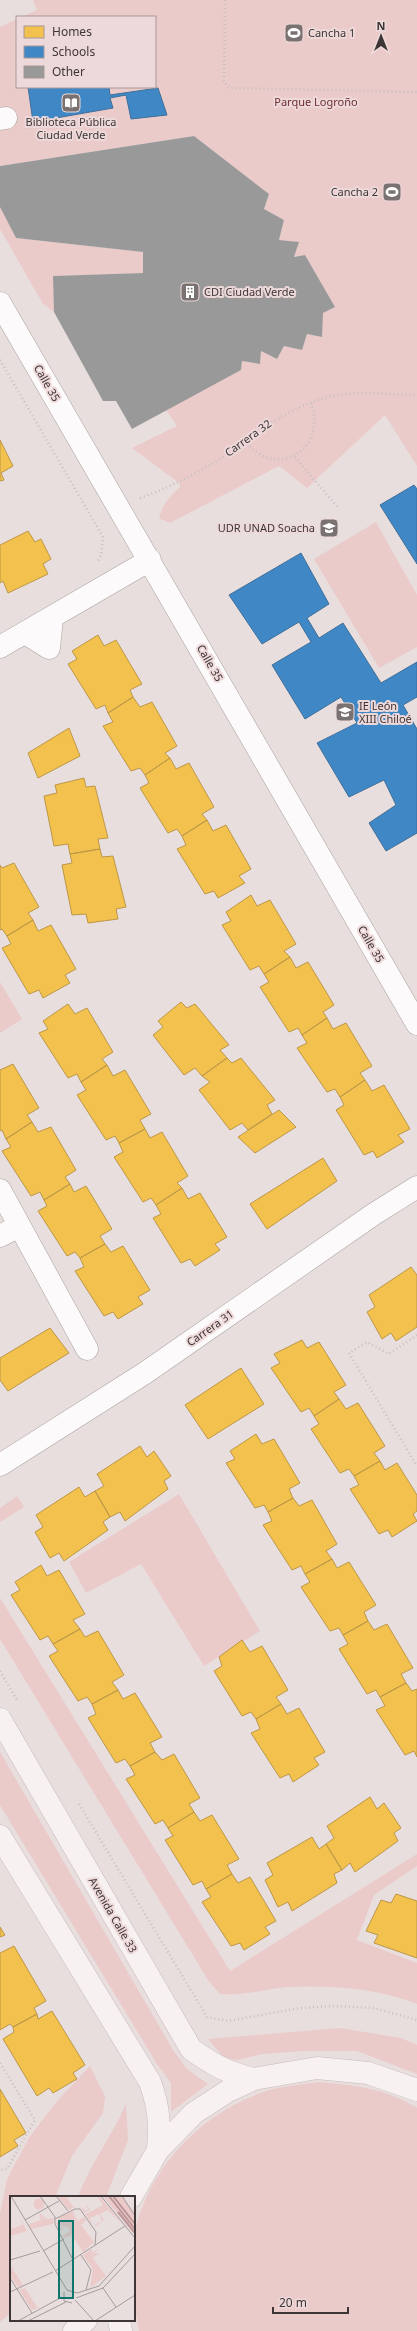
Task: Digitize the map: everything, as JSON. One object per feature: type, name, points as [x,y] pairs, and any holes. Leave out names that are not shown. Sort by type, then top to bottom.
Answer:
[{"type":"main road","name":"Avenida Calle 33","points":[[0,1719],[191,2049],[210,2063],[229,2073],[254,2079]]},
{"type":"main road","points":[[0,1836],[150,2082],[158,2104],[160,2125],[158,2150]]},
{"type":"main road","points":[[132,2196],[158,2150],[194,2113],[228,2091],[254,2079],[316,2068],[368,2072],[417,2090]]},
{"type":"main road","points":[[74,2331],[85,2321]]},
{"type":"main road","points":[[119,2321],[121,2331]]},
{"type":"street","name":"Calle 35","points":[[0,303],[417,1024]]},
{"type":"street","points":[[0,647],[150,560]]},
{"type":"street","points":[[25,633],[53,654],[52,618]]},
{"type":"street","name":"Carrera 31","points":[[0,1465],[145,1373],[374,1214],[417,1187]]},
{"type":"street","points":[[0,1190],[87,1349]]},
{"type":"street","points":[[0,1236],[19,1226]]},
{"type":"path","points":[[225,0],[224,82],[230,88],[417,92]]},
{"type":"path","points":[[0,360],[102,537],[101,555],[95,566]]},
{"type":"path","name":"Carrera 32","points":[[140,498],[179,483],[217,461],[244,440],[277,418],[311,403],[330,397],[361,395],[417,395]]},
{"type":"path","points":[[244,440],[248,445],[265,456],[275,459],[295,457],[310,442],[313,433],[316,422],[311,403]]},
{"type":"path","points":[[295,457],[339,509]]},
{"type":"path","points":[[417,1335],[389,1354],[367,1342],[349,1353],[417,1466]]},
{"type":"path","points":[[0,1671],[20,1705]]},
{"type":"path","points":[[77,1800],[207,2017],[228,2022],[300,2008],[332,2006],[374,2008],[417,2020]]},
{"type":"path","points":[[0,2064],[35,2120],[7,2169],[0,2170]]},
{"type":"green space","name":"Parque Logroño","points":[[33,0],[417,0],[417,466],[385,415],[307,488],[279,466],[170,523],[159,518],[167,501],[180,487],[179,483],[132,448],[177,426],[166,410],[241,370],[242,361],[260,364],[261,351],[277,359],[284,346],[302,350],[307,334],[321,337],[323,313],[335,307],[305,255],[294,257],[298,242],[279,240],[284,220],[264,209],[269,194],[194,136],[0,166],[0,27],[16,19],[16,88],[156,88],[156,16],[23,16],[37,10]]},
{"type":"green space","points":[[0,207],[16,238],[143,252],[143,273],[54,276],[54,312],[43,304],[0,229]]},
{"type":"green space","points":[[376,522],[417,595],[417,647],[379,668],[314,559]]},
{"type":"green space","points":[[0,982],[22,1019],[0,1033]]},
{"type":"green space","points":[[179,1494],[260,1631],[204,1666],[141,1564],[86,1593],[69,1562]]},
{"type":"green space","points":[[17,1496],[24,1507],[0,1522],[0,1508]]},
{"type":"green space","points":[[0,1598],[230,1971],[417,1854],[417,1866],[374,1895],[357,1940],[417,1963],[417,2004],[386,1994],[336,1987],[287,1987],[246,1993],[220,1994],[208,1980],[0,1639]]},
{"type":"green space","points":[[0,1752],[173,2050],[187,2069],[208,2084],[171,2112],[171,2083],[157,2064],[0,1805]]},
{"type":"green space","points":[[340,2028],[401,2038],[417,2045],[417,2074],[357,2051],[304,2051],[262,2054],[237,2060],[224,2058],[208,2039]]},
{"type":"green space","points":[[90,2066],[105,2096],[103,2113],[72,2156],[55,2196],[10,2196],[10,2314],[0,2322],[0,2214],[7,2179],[30,2136],[58,2100]]},
{"type":"green space","points":[[317,2082],[356,2086],[393,2096],[417,2108],[417,2331],[139,2331],[135,2296],[135,2231],[152,2185],[182,2144],[201,2127],[222,2112],[245,2100],[269,2090]]},
{"type":"green space","points":[[126,2104],[128,2140],[106,2196],[78,2196],[89,2173]]},
{"type":"building: Homes","points":[[0,440],[13,466],[1,473],[4,480],[0,481]]},
{"type":"building: Homes","points":[[28,531],[35,542],[41,539],[51,559],[43,564],[48,574],[8,593],[3,581],[0,583],[0,545]]},
{"type":"building: Homes","points":[[98,635],[104,646],[116,640],[142,684],[130,690],[133,697],[108,713],[105,705],[96,709],[68,664],[77,659],[72,651]]},
{"type":"building: Homes","points":[[133,697],[140,707],[152,702],[177,746],[165,753],[170,758],[145,775],[140,768],[131,771],[103,726],[113,722],[108,713]]},
{"type":"building: Homes","points":[[69,728],[80,756],[38,778],[28,753]]},
{"type":"building: Homes","points":[[170,758],[176,769],[189,763],[214,807],[202,814],[207,820],[182,836],[177,829],[168,833],[140,788],[149,783],[145,775]]},
{"type":"building: Homes","points":[[84,778],[86,787],[95,786],[108,838],[98,839],[100,849],[70,854],[68,844],[54,846],[44,796],[57,793],[55,785]]},
{"type":"building: Homes","points":[[207,820],[213,831],[226,825],[251,869],[239,876],[245,883],[218,898],[214,891],[205,894],[177,849],[186,845],[182,836]]},
{"type":"building: Homes","points":[[100,849],[102,857],[113,856],[126,907],[116,909],[118,919],[88,923],[86,914],[72,915],[62,865],[72,863],[70,854]]},
{"type":"building: Homes","points":[[14,863],[39,907],[28,913],[33,920],[7,936],[2,929],[0,930],[0,865],[2,868]]},
{"type":"building: Homes","points":[[251,895],[257,906],[270,900],[296,944],[284,951],[290,957],[264,974],[259,966],[250,970],[222,925],[231,921],[226,912]]},
{"type":"building: Homes","points":[[33,920],[38,931],[51,925],[76,969],[65,975],[70,983],[43,998],[39,990],[29,994],[2,948],[11,944],[7,936]]},
{"type":"building: Homes","points":[[290,957],[296,968],[308,962],[334,1005],[323,1012],[327,1018],[302,1035],[298,1028],[289,1032],[260,987],[269,982],[264,974]]},
{"type":"building: Homes","points":[[181,1002],[187,1008],[195,1004],[229,1045],[220,1050],[227,1058],[202,1076],[195,1068],[184,1075],[153,1035],[163,1027],[158,1021]]},
{"type":"building: Homes","points":[[68,1004],[75,1014],[87,1008],[113,1052],[102,1059],[107,1065],[81,1082],[77,1074],[68,1078],[39,1033],[48,1029],[43,1021]]},
{"type":"building: Homes","points":[[327,1018],[333,1029],[346,1023],[372,1066],[360,1073],[365,1080],[340,1097],[335,1089],[327,1092],[297,1048],[307,1043],[302,1035]]},
{"type":"building: Homes","points":[[227,1058],[232,1063],[241,1058],[275,1100],[267,1105],[272,1114],[248,1130],[242,1123],[230,1130],[199,1090],[210,1082],[202,1076]]},
{"type":"building: Homes","points":[[13,1064],[39,1108],[27,1115],[32,1122],[6,1139],[2,1130],[0,1131],[0,1070]]},
{"type":"building: Homes","points":[[107,1065],[113,1076],[125,1070],[151,1114],[140,1120],[145,1129],[119,1143],[115,1136],[106,1140],[77,1095],[86,1090],[81,1082]]},
{"type":"building: Homes","points":[[365,1080],[372,1091],[384,1085],[410,1129],[398,1135],[404,1142],[377,1158],[373,1151],[364,1155],[336,1110],[344,1105],[340,1097]]},
{"type":"building: Homes","points":[[279,1110],[296,1127],[255,1153],[238,1137]]},
{"type":"building: Homes","points":[[32,1122],[38,1132],[51,1127],[76,1170],[65,1177],[70,1184],[44,1200],[40,1192],[31,1196],[2,1151],[11,1147],[6,1139]]},
{"type":"building: Homes","points":[[145,1129],[150,1138],[162,1132],[188,1176],[177,1183],[182,1188],[156,1205],[151,1198],[143,1202],[114,1157],[123,1152],[119,1143]]},
{"type":"building: Homes","points":[[323,1158],[337,1181],[267,1229],[250,1204]]},
{"type":"building: Homes","points":[[70,1184],[74,1192],[86,1186],[112,1229],[100,1236],[105,1244],[80,1258],[75,1252],[67,1256],[38,1211],[47,1206],[44,1200]]},
{"type":"building: Homes","points":[[182,1188],[188,1199],[200,1193],[227,1237],[215,1244],[220,1250],[195,1266],[190,1259],[181,1263],[153,1218],[161,1214],[156,1205]]},
{"type":"building: Homes","points":[[105,1244],[111,1252],[123,1246],[150,1290],[138,1297],[143,1304],[118,1319],[113,1312],[104,1316],[75,1271],[84,1267],[80,1258]]},
{"type":"building: Homes","points":[[411,1267],[417,1275],[417,1327],[396,1341],[391,1333],[382,1339],[367,1312],[375,1307],[369,1295]]},
{"type":"building: Homes","points":[[50,1328],[69,1353],[8,1391],[0,1380],[0,1358]]},
{"type":"building: Homes","points":[[302,1340],[307,1348],[319,1342],[346,1385],[334,1392],[339,1399],[314,1416],[309,1408],[301,1412],[271,1368],[280,1363],[274,1354]]},
{"type":"building: Homes","points":[[241,1368],[264,1404],[208,1439],[185,1405]]},
{"type":"building: Homes","points":[[339,1399],[346,1409],[358,1403],[385,1446],[374,1453],[380,1461],[354,1476],[349,1469],[340,1473],[311,1429],[319,1424],[314,1416]]},
{"type":"building: Homes","points":[[256,1434],[262,1444],[274,1439],[300,1483],[289,1489],[293,1498],[268,1512],[264,1505],[255,1508],[226,1463],[235,1459],[230,1451]]},
{"type":"building: Homes","points":[[140,1446],[147,1457],[154,1451],[171,1476],[164,1481],[168,1489],[125,1521],[120,1512],[110,1517],[95,1491],[104,1486],[97,1474]]},
{"type":"building: Homes","points":[[380,1461],[385,1470],[397,1463],[417,1495],[417,1511],[413,1514],[417,1521],[392,1537],[388,1530],[379,1534],[350,1489],[359,1485],[354,1476]]},
{"type":"building: Homes","points":[[79,1487],[85,1497],[95,1491],[110,1517],[103,1522],[108,1530],[64,1561],[59,1553],[50,1558],[35,1532],[43,1527],[36,1515]]},
{"type":"building: Homes","points":[[293,1498],[299,1506],[312,1500],[337,1544],[326,1551],[332,1559],[305,1574],[301,1566],[292,1570],[263,1525],[272,1521],[268,1512]]},
{"type":"building: Homes","points":[[332,1559],[337,1568],[349,1562],[376,1605],[364,1612],[368,1621],[343,1635],[339,1628],[330,1631],[301,1587],[310,1582],[305,1574]]},
{"type":"building: Homes","points":[[41,1565],[47,1576],[59,1570],[85,1614],[73,1620],[80,1629],[53,1644],[48,1636],[40,1640],[11,1595],[20,1590],[15,1582]]},
{"type":"building: Homes","points":[[368,1621],[374,1630],[387,1624],[413,1668],[401,1674],[406,1683],[380,1697],[376,1690],[367,1694],[339,1649],[348,1644],[343,1635]]},
{"type":"building: Homes","points":[[80,1629],[85,1637],[98,1631],[124,1675],[112,1682],[118,1690],[92,1704],[87,1697],[78,1701],[49,1656],[58,1651],[53,1644]]},
{"type":"building: Homes","points":[[242,1640],[250,1652],[262,1646],[288,1690],[276,1697],[281,1704],[256,1719],[251,1712],[242,1716],[214,1671],[222,1666],[219,1657]]},
{"type":"building: Homes","points":[[406,1683],[412,1691],[417,1689],[417,1757],[414,1751],[405,1755],[376,1710],[385,1706],[380,1697]]},
{"type":"building: Homes","points":[[118,1690],[123,1699],[135,1693],[162,1737],[150,1743],[155,1752],[130,1766],[125,1759],[116,1763],[88,1718],[96,1714],[92,1704]]},
{"type":"building: Homes","points":[[281,1704],[287,1714],[299,1708],[325,1752],[314,1758],[319,1765],[293,1782],[289,1774],[280,1778],[251,1733],[260,1729],[256,1719]]},
{"type":"building: Homes","points":[[155,1752],[162,1760],[174,1754],[200,1798],[189,1804],[194,1812],[168,1828],[163,1820],[155,1824],[126,1779],[135,1775],[130,1766]]},
{"type":"building: Homes","points":[[370,1797],[377,1809],[384,1803],[401,1828],[394,1833],[398,1841],[355,1872],[350,1863],[342,1870],[326,1844],[334,1838],[327,1826]]},
{"type":"building: Homes","points":[[194,1812],[200,1821],[212,1815],[239,1859],[227,1865],[232,1874],[206,1889],[202,1881],[193,1885],[165,1840],[173,1836],[168,1828]]},
{"type":"building: Homes","points":[[312,1837],[319,1849],[326,1844],[342,1870],[334,1874],[337,1883],[292,1911],[288,1902],[278,1907],[265,1880],[273,1875],[267,1863]]},
{"type":"building: Homes","points":[[232,1874],[238,1883],[250,1877],[276,1921],[265,1927],[270,1934],[244,1950],[240,1943],[231,1946],[202,1902],[211,1897],[206,1889]]},
{"type":"building: Homes","points":[[396,1894],[417,1901],[417,1958],[374,1943],[378,1935],[366,1931],[381,1900],[391,1903]]},
{"type":"building: Homes","points":[[0,1927],[5,1935],[0,1937]]},
{"type":"building: Homes","points":[[14,1946],[46,2001],[34,2008],[37,2014],[13,2027],[10,2024],[0,2030],[0,1953]]},
{"type":"building: Homes","points":[[52,2011],[85,2065],[73,2073],[77,2079],[53,2093],[49,2088],[37,2096],[3,2039],[14,2032],[13,2027],[37,2014],[38,2019]]},
{"type":"building: Homes","points":[[0,2089],[26,2133],[14,2140],[18,2146],[0,2157]]},
{"type":"building: Schools","name":"Biblioteca Pública Ciudad Verde","points":[[28,88],[109,88],[110,95],[158,88],[167,115],[131,119],[126,95],[110,98],[113,108],[33,122]]},
{"type":"building: Schools","points":[[414,485],[417,489],[417,564],[380,505]]},
{"type":"building: Schools","points":[[301,553],[329,604],[307,618],[319,638],[343,623],[381,683],[417,662],[417,697],[403,705],[417,729],[417,833],[386,851],[369,823],[396,805],[384,780],[349,797],[317,743],[357,723],[341,697],[305,719],[272,665],[311,642],[299,622],[262,644],[229,595]]},
{"type":"building: Other","name":"CDI Ciudad Verde","points":[[194,136],[269,194],[264,209],[284,220],[279,240],[299,242],[294,257],[305,255],[335,307],[323,313],[322,337],[307,334],[302,350],[284,346],[277,359],[261,351],[260,364],[242,361],[241,370],[132,429],[116,401],[103,401],[54,312],[53,276],[143,273],[143,252],[16,238],[0,207],[0,166]]},
{"type":"place","name":"Cancha 1","points":[[294,33]]},
{"type":"place","name":"Biblioteca Pública Ciudad Verde","points":[[71,103]]},
{"type":"place","name":"Cancha 2","points":[[392,192]]},
{"type":"place","name":"CDI Ciudad Verde","points":[[190,292]]},
{"type":"place","name":"UDR UNAD Soacha","points":[[329,528]]},
{"type":"place","name":"IE León XIII Chiloé","points":[[345,712]]}]
